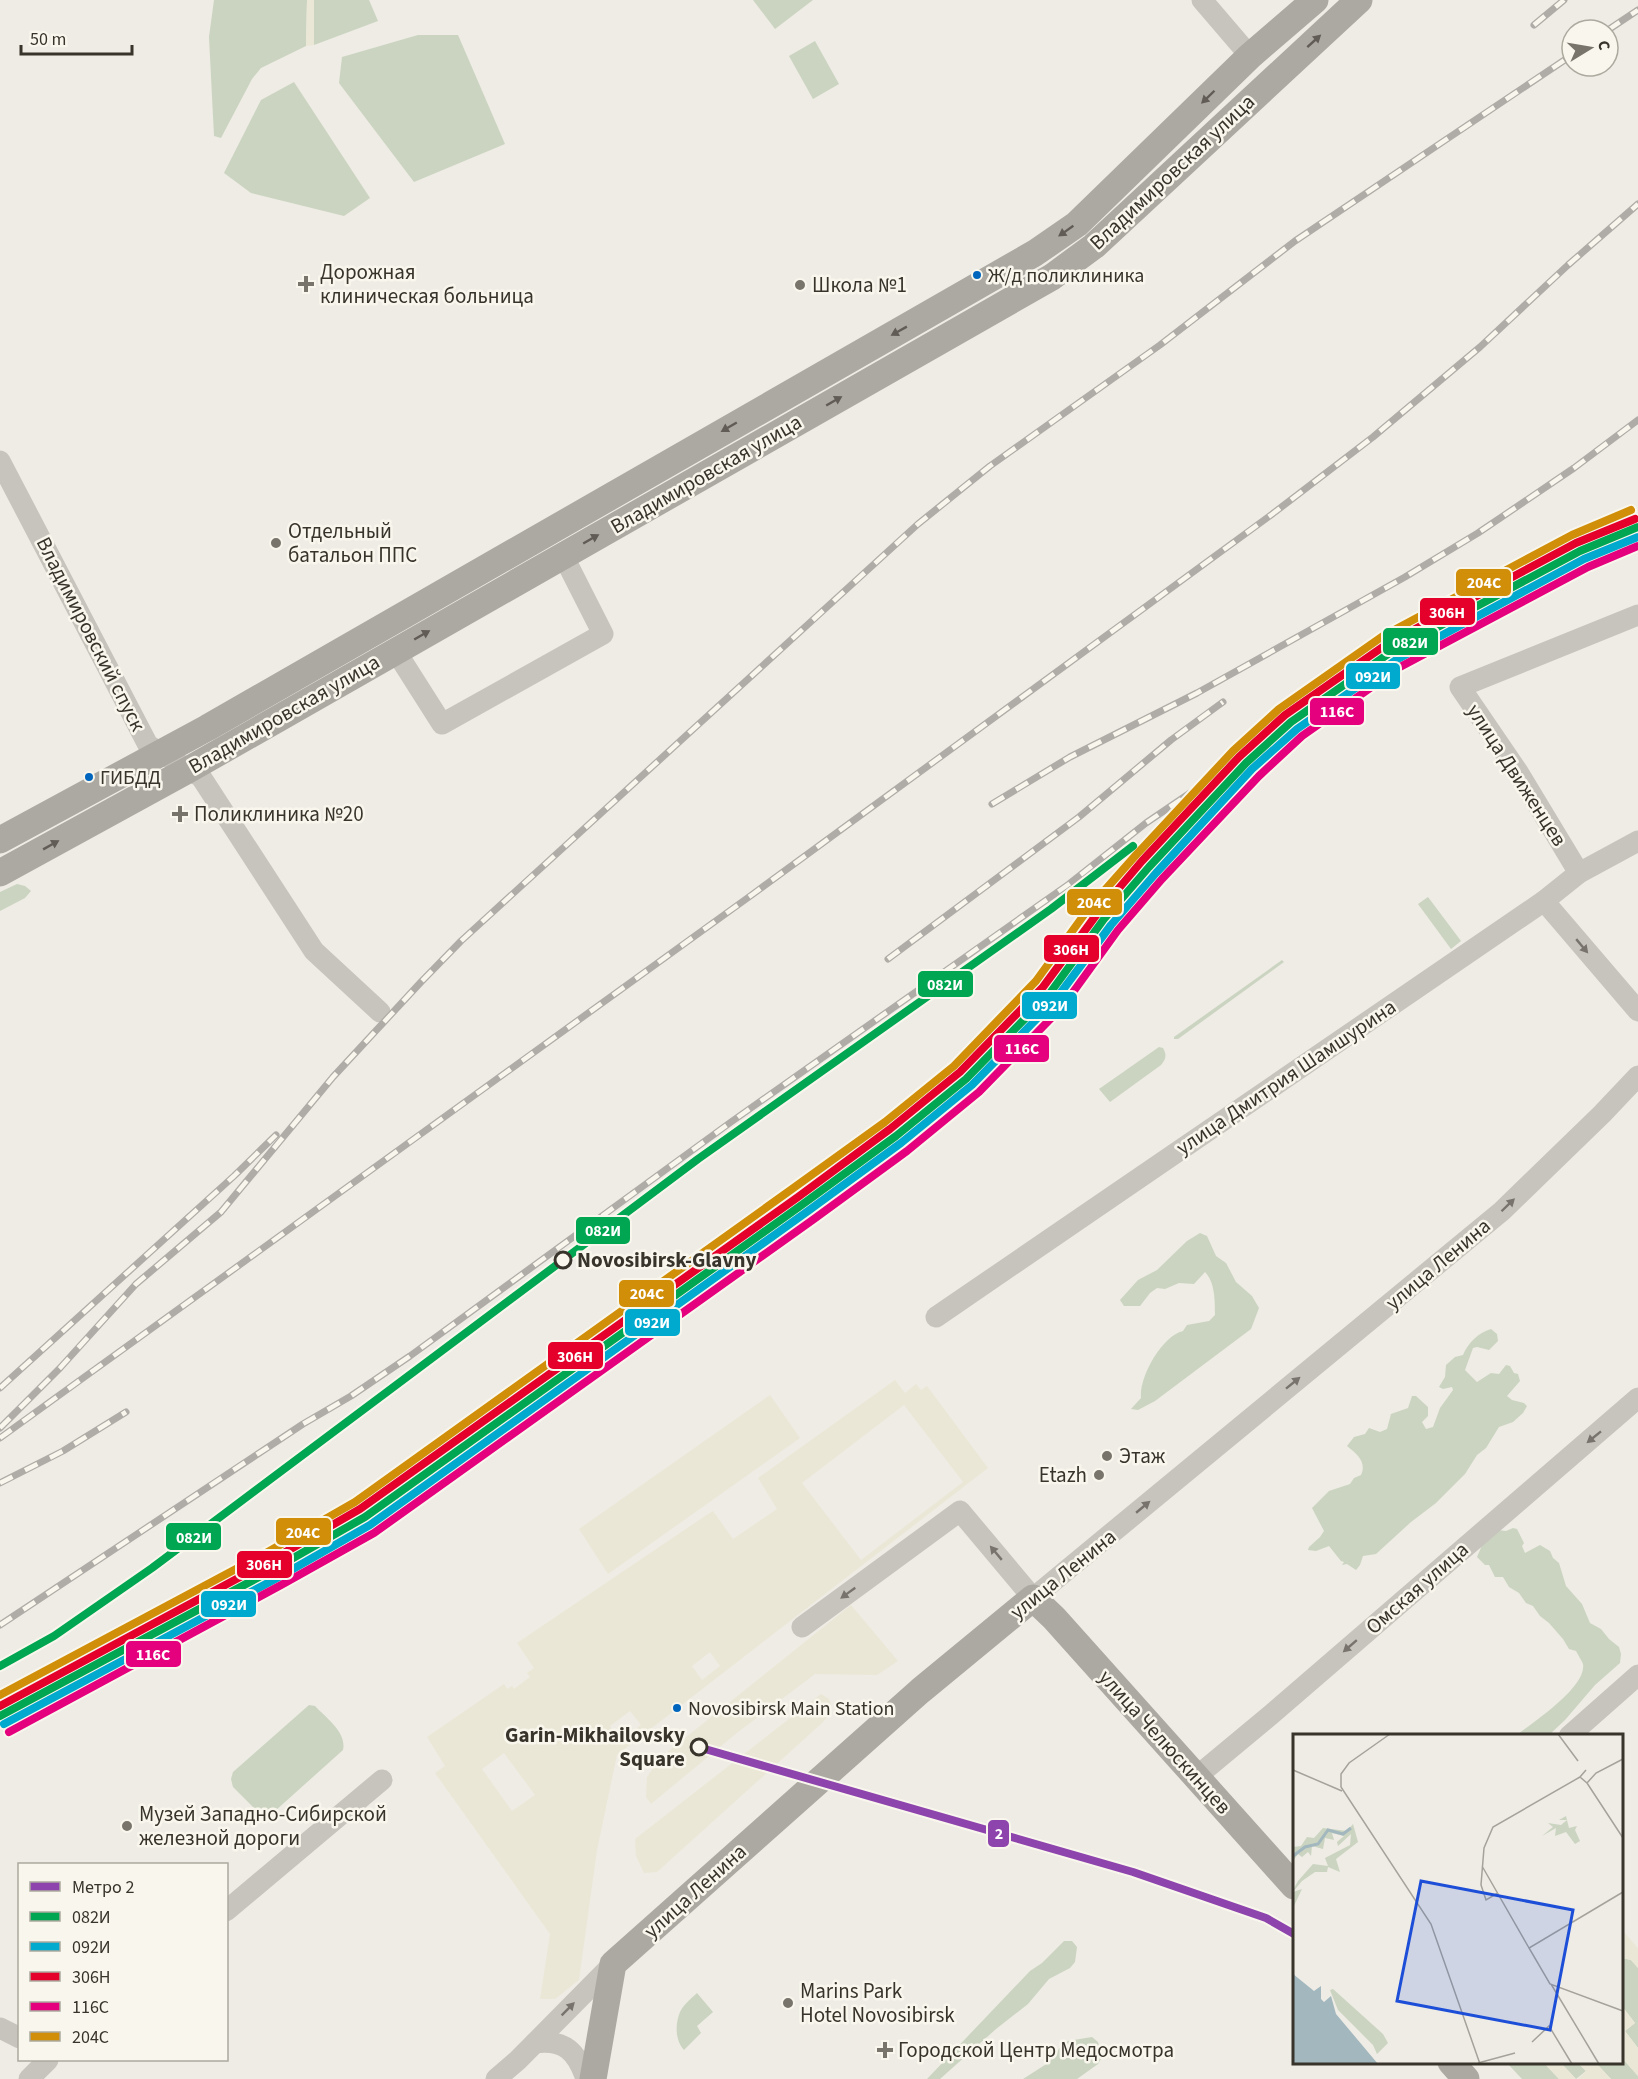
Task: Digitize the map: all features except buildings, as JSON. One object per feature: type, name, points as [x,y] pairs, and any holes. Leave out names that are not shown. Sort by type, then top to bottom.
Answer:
[{"type":"main road","name":"Владимировская улица","points":[[0,840],[228,716],[1035,253],[1077,224],[1250,56],[1315,0]]},
{"type":"main road","name":"Владимировская улица","points":[[0,873],[188,770],[1052,277],[1094,246],[1359,0]]},
{"type":"main road","name":"улица Челюскинцев","points":[[1034,1598],[1293,1885]]},
{"type":"main road","name":"улица Ленина","points":[[613,1964],[920,1691],[1034,1598]]},
{"type":"main road","points":[[593,2079],[613,1964]]},
{"type":"main road","points":[[1453,2064],[1466,2079]]},
{"type":"street","points":[[1202,0],[1250,56]]},
{"type":"street","name":"Владимировский спуск","points":[[0,461],[148,745],[201,777],[314,951],[380,1012]]},
{"type":"street","points":[[402,661],[442,724],[603,634],[568,566]]},
{"type":"street","name":"улица Движенцев","points":[[1579,873],[1513,765],[1460,687],[1638,615]]},
{"type":"street","name":"улица Дмитрия Шамшурина","points":[[936,1317],[1544,901],[1579,873],[1638,841]]},
{"type":"street","points":[[1544,901],[1638,1011]]},
{"type":"street","name":"улица Ленина","points":[[1034,1598],[1502,1211],[1638,1076]]},
{"type":"street","name":"Омская улица","points":[[1196,1777],[1638,1398]]},
{"type":"street","points":[[802,1627],[960,1511],[1034,1598]]},
{"type":"street","points":[[1571,1734],[1638,1675]]},
{"type":"street","points":[[228,1909],[382,1780]]},
{"type":"street","name":"улица Ленина","points":[[496,2079],[613,1964]]},
{"type":"street","points":[[0,2028],[18,2037]]},
{"type":"street","points":[[535,2043],[556,2042],[568,2048],[579,2060],[586,2079]]},
{"type":"street","points":[[29,2079],[47,2061]]},
{"type":"green space","points":[[214,0],[307,0],[306,46],[261,68],[252,79],[221,138],[214,136],[209,37]]},
{"type":"green space","points":[[314,0],[369,0],[378,21],[314,45]]},
{"type":"green space","points":[[753,0],[813,0],[775,29]]},
{"type":"green space","points":[[418,35],[458,35],[505,144],[414,182],[339,83],[342,57]]},
{"type":"green space","points":[[815,41],[839,84],[813,99],[789,56]]},
{"type":"green space","points":[[294,82],[370,198],[344,216],[251,193],[224,173],[261,100]]},
{"type":"green space","points":[[17,884],[31,891],[25,898],[0,911],[0,892]]},
{"type":"green space","points":[[1428,897],[1461,941],[1451,949],[1418,904]]},
{"type":"green space","points":[[1282,960],[1284,962],[1178,1039],[1174,1039],[1174,1037]]},
{"type":"green space","points":[[1159,1047],[1163,1048],[1165,1055],[1161,1065],[1110,1102],[1099,1089]]},
{"type":"green space","points":[[1200,1233],[1207,1236],[1216,1256],[1226,1263],[1236,1282],[1252,1296],[1259,1308],[1251,1329],[1155,1401],[1138,1410],[1131,1409],[1141,1398],[1144,1379],[1153,1358],[1167,1341],[1183,1331],[1187,1325],[1209,1321],[1215,1315],[1213,1286],[1205,1272],[1194,1284],[1179,1283],[1165,1289],[1157,1288],[1140,1306],[1124,1306],[1120,1300],[1138,1280],[1157,1270],[1187,1241]]},
{"type":"green space","points":[[1491,1329],[1497,1334],[1498,1341],[1489,1350],[1473,1348],[1465,1370],[1477,1382],[1491,1373],[1499,1374],[1506,1365],[1510,1366],[1514,1373],[1518,1374],[1520,1381],[1507,1396],[1527,1406],[1523,1413],[1513,1422],[1499,1427],[1465,1474],[1436,1503],[1376,1554],[1363,1556],[1356,1570],[1347,1564],[1342,1565],[1344,1562],[1329,1546],[1316,1551],[1308,1550],[1324,1531],[1312,1508],[1329,1491],[1350,1484],[1354,1478],[1361,1475],[1362,1462],[1347,1446],[1354,1437],[1365,1434],[1369,1428],[1380,1432],[1387,1429],[1391,1414],[1408,1408],[1412,1396],[1416,1396],[1428,1407],[1428,1416],[1422,1422],[1426,1429],[1433,1427],[1440,1408],[1453,1390],[1452,1387],[1443,1389],[1439,1387],[1445,1377],[1446,1365],[1455,1357],[1463,1355],[1478,1336]]},
{"type":"green space","points":[[1517,1529],[1524,1543],[1522,1546],[1525,1553],[1540,1545],[1550,1551],[1559,1563],[1566,1586],[1582,1604],[1590,1623],[1601,1629],[1619,1647],[1621,1654],[1620,1663],[1595,1685],[1550,1734],[1518,1734],[1568,1693],[1577,1683],[1583,1664],[1576,1651],[1569,1649],[1563,1639],[1533,1606],[1526,1603],[1519,1593],[1509,1587],[1503,1577],[1495,1577],[1489,1565],[1485,1565],[1477,1557],[1483,1543],[1498,1530]]},
{"type":"green space","points":[[309,1705],[315,1706],[339,1731],[343,1750],[275,1811],[258,1812],[233,1787],[231,1779],[233,1772]]},
{"type":"green space","points":[[1064,1941],[1072,1941],[1077,1947],[1075,1962],[1070,1968],[1049,1979],[1028,2004],[940,2079],[927,2079],[1030,1971],[1042,1963]]},
{"type":"green space","points":[[1623,1958],[1631,1960],[1638,1968],[1638,2048],[1625,2031],[1635,2023],[1623,2007]]},
{"type":"green space","points":[[697,1993],[713,2012],[697,2026],[701,2033],[684,2050],[677,2037],[678,2017],[683,2007]]},
{"type":"green space","points":[[1092,2037],[1098,2042],[1102,2057],[1098,2064],[1077,2079],[1023,2079],[1048,2063],[1068,2041]]},
{"type":"green space","points":[[1623,2059],[1638,2076],[1638,2079],[1611,2079],[1597,2064],[1623,2064]]},
{"type":"green space","points":[[1508,2064],[1545,2064],[1559,2079],[1522,2079]]},
{"type":"green space","points":[[1562,2064],[1579,2064],[1586,2071],[1576,2079]]},
{"type":"shaded area","points":[[307,0],[314,0],[314,45],[306,46]]},
{"type":"shaded area","points":[[895,1380],[905,1393],[916,1384],[921,1390],[927,1386],[988,1468],[617,1755],[597,1850],[579,1980],[555,1999],[540,1999],[550,1934],[435,1773],[445,1766],[427,1737],[504,1684],[507,1689],[512,1686],[514,1689],[530,1677],[527,1673],[534,1668],[517,1643],[705,1516],[713,1511],[733,1539],[777,1509],[758,1478]],"holes":[[[904,1405],[963,1482],[861,1560],[802,1483]],[[710,1652],[720,1666],[702,1680],[692,1666]],[[630,1711],[641,1725],[620,1740],[610,1726]],[[504,1753],[535,1795],[512,1811],[482,1769]]]},
{"type":"shaded area","points":[[770,1395],[800,1438],[608,1574],[579,1529]]},
{"type":"shaded area","points":[[851,1605],[898,1661],[877,1675],[815,1674],[738,1732],[651,1804],[646,1797],[647,1777],[660,1758]]},
{"type":"shaded area","points":[[821,1694],[829,1699],[831,1705],[830,1714],[822,1723],[657,1872],[644,1873],[636,1856],[635,1839]]},
{"type":"shaded area","points":[[1623,1931],[1638,1948],[1638,1968],[1631,1960],[1623,1958]]},
{"type":"shaded area","points":[[1623,2007],[1635,2023],[1625,2031],[1638,2048],[1638,2076],[1623,2059]]},
{"type":"shaded area","points":[[1545,2064],[1562,2064],[1576,2079],[1559,2079]]},
{"type":"shaded area","points":[[1579,2064],[1597,2064],[1611,2079],[1578,2079],[1586,2071]]},
{"type":"railway","points":[[1534,25],[1564,0]]},
{"type":"railway","points":[[1620,22],[1638,10]]},
{"type":"railway","points":[[0,1428],[60,1368],[136,1284],[221,1212],[333,1077],[461,941],[918,524],[990,466],[1160,345],[1295,241],[1560,63]]},
{"type":"railway","points":[[0,1438],[753,894],[1271,515],[1373,437],[1480,347],[1638,204]]},
{"type":"railway","points":[[992,804],[1070,757],[1197,693],[1405,577],[1478,533],[1574,468],[1638,420]]},
{"type":"railway","points":[[888,959],[1079,817],[1171,740],[1223,702]]},
{"type":"railway","points":[[0,1625],[303,1424],[351,1396],[410,1356],[731,1122],[1069,884],[1146,823],[1224,770]]},
{"type":"railway","points":[[0,1388],[234,1176],[276,1135]]},
{"type":"railway","points":[[0,1483],[63,1451],[126,1412]]},
{"type":"metro line","name":"2","points":[[698,1747],[1133,1872],[1266,1918],[1293,1933]]},
{"type":"transit line","name":"204С","points":[[0,1695],[266,1553],[355,1502],[885,1122],[954,1066],[1036,981],[1089,908],[1136,855],[1233,751],[1279,709],[1383,636],[1572,535],[1631,510]]},
{"type":"transit line","name":"306Н","points":[[0,1706],[270,1561],[360,1509],[798,1197],[890,1129],[960,1072],[1043,987],[1097,914],[1142,861],[1239,757],[1285,715],[1387,644],[1576,543],[1635,519]]},
{"type":"transit line","name":"082И","points":[[0,1716],[274,1569],[365,1517],[803,1204],[896,1136],[966,1079],[1050,993],[1104,919],[1149,867],[1246,763],[1291,722],[1391,652],[1580,551],[1638,527]]},
{"type":"transit line","name":"092И","points":[[4,1724],[279,1577],[370,1525],[808,1211],[901,1143],[972,1085],[1056,999],[1111,925],[1156,873],[1252,769],[1297,729],[1396,660],[1584,559],[1638,537]]},
{"type":"transit line","name":"116С","points":[[9,1732],[374,1533],[814,1219],[907,1151],[979,1092],[1063,1006],[1118,930],[1162,879],[1259,776],[1302,736],[1400,667],[1588,567],[1638,546]]},
{"type":"transit line","name":"082И","points":[[0,1666],[54,1636],[152,1568],[698,1159],[1051,909],[1133,846]]},
{"type":"place","name":"Ж/д поликлиника","points":[[977,275]]},
{"type":"place","name":"Дорожная клиническая больница","points":[[306,284]]},
{"type":"place","name":"Школа №1","points":[[800,285]]},
{"type":"place","name":"Отдельный батальон ППС","points":[[276,543]]},
{"type":"place","name":"ГИБДД","points":[[89,777]]},
{"type":"place","name":"Поликлиника №20","points":[[180,814]]},
{"type":"place","name":"Novosibirsk-Glavny","points":[[563,1260]]},
{"type":"place","name":"Этаж","points":[[1107,1456]]},
{"type":"place","name":"Etazh","points":[[1099,1475]]},
{"type":"place","name":"Novosibirsk Main Station","points":[[677,1708]]},
{"type":"place","name":"Garin-Mikhailovsky Square","points":[[699,1747]]},
{"type":"place","name":"Музей Западно-Сибирской железной дороги","points":[[127,1826]]},
{"type":"place","name":"Marins Park Hotel Novosibirsk","points":[[788,2003]]},
{"type":"place","name":"Городской Центр Медосмотра","points":[[885,2050]]}]
